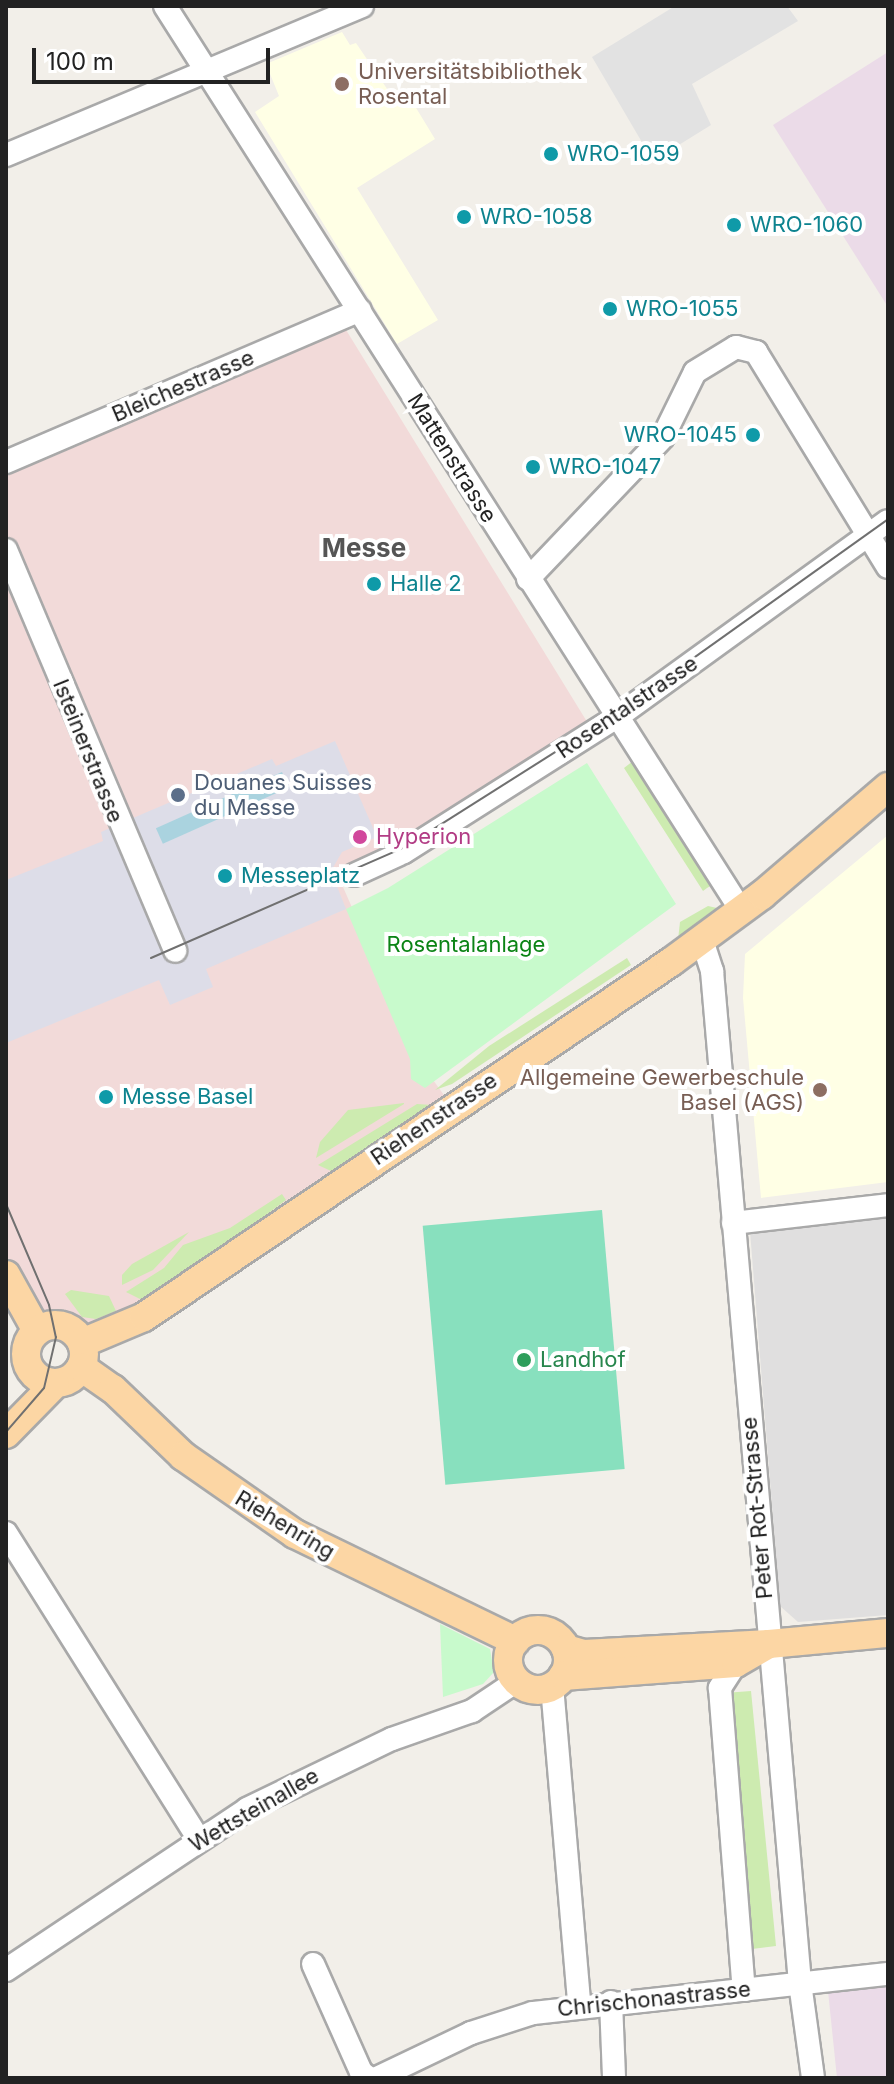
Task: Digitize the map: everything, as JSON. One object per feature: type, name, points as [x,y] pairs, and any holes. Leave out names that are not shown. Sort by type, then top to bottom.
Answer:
[{"type":"main road","name":"Riehenstrasse","points":[[81,1355],[144,1317],[702,940],[888,787]]},
{"type":"main road","points":[[6,1275],[37,1331],[28,1344],[15,1425]]},
{"type":"main road","name":"Riehenring","points":[[37,1331],[63,1327],[81,1355],[183,1456],[295,1534],[515,1641]]},
{"type":"main road","points":[[15,1425],[55,1384],[71,1379],[81,1355]]},
{"type":"main road","points":[[26,1359],[32,1373],[55,1384]]},
{"type":"main road","points":[[561,1670],[544,1630],[515,1641],[508,1662],[517,1681],[534,1689],[584,1654],[769,1644],[888,1633]]},
{"type":"main road","points":[[561,1670],[736,1663],[769,1644]]},
{"type":"street","name":"Mattenstrasse","points":[[165,6],[741,910]]},
{"type":"street","points":[[6,155],[362,6]]},
{"type":"street","name":"Bleichestrasse","points":[[6,462],[360,310]]},
{"type":"street","points":[[528,579],[663,437],[673,408],[695,372],[736,347],[756,352],[888,567]]},
{"type":"street","name":"Rosentalstrasse","points":[[354,875],[404,852],[617,717],[888,521]]},
{"type":"street","name":"Isteinerstrasse","points":[[6,550],[175,951]]},
{"type":"street","name":"Peter Rot-Strasse","points":[[702,940],[711,961],[769,1644],[800,1983],[813,2078]]},
{"type":"street","points":[[733,1223],[888,1205]]},
{"type":"street","points":[[6,1533],[199,1839]]},
{"type":"street","points":[[736,1663],[720,1688],[744,1990]]},
{"type":"street","points":[[561,1670],[579,2004]]},
{"type":"street","name":"Wettsteinallee","points":[[6,1970],[199,1839],[298,1781],[472,1711],[517,1681]]},
{"type":"street","points":[[313,1964],[361,2072],[369,2078]]},
{"type":"street","name":"Chrischonastrasse","points":[[377,2078],[471,2033],[579,2004],[888,1974]]},
{"type":"street","points":[[611,2002],[614,2078]]},
{"type":"shaded area","points":[[675,6],[787,6],[798,21],[692,84],[711,125],[653,161],[592,57]]},
{"type":"shaded area","points":[[342,32],[350,45],[356,43],[398,105],[410,98],[435,139],[357,188],[438,320],[397,344],[255,112],[279,96],[266,64]]},
{"type":"shaded area","points":[[888,52],[888,307],[773,125]]},
{"type":"shaded area","points":[[343,325],[597,738],[414,853],[343,887],[420,1062],[449,1102],[145,1311],[83,1337],[36,1311],[6,1303],[6,469]]},
{"type":"shaded area","name":"Messeplatz","points":[[335,741],[377,837],[342,852],[331,871],[346,909],[206,969],[213,987],[170,1005],[159,980],[6,1043],[6,880],[103,841],[101,832],[272,759],[276,766]]},
{"type":"shaded area","name":"Allgemeine Gewerbeschule Basel (AGS)","points":[[888,835],[888,1182],[761,1198],[743,998],[745,954]]},
{"type":"shaded area","points":[[888,1214],[888,1615],[798,1622],[780,1606],[750,1231]]},
{"type":"shaded area","points":[[888,1984],[888,2078],[837,2078],[828,1991]]},
{"type":"green space","points":[[633,761],[712,885],[703,891],[624,768]]},
{"type":"green space","name":"Rosentalanlage","points":[[587,763],[676,904],[425,1088],[411,1079],[410,1059],[346,909],[388,888]]},
{"type":"green space","points":[[708,906],[717,908],[678,940],[680,922]]},
{"type":"green space","points":[[627,958],[631,965],[452,1084],[435,1090],[489,1046]]},
{"type":"green space","points":[[404,1103],[316,1158],[320,1142],[348,1110]]},
{"type":"green space","points":[[417,1104],[432,1105],[331,1171],[318,1165]]},
{"type":"green space","points":[[282,1194],[286,1200],[179,1280],[144,1301],[126,1292],[164,1268],[183,1245],[230,1228]]},
{"type":"green space","name":"Landhof","points":[[602,1210],[625,1469],[445,1485],[423,1226]]},
{"type":"green space","points":[[189,1232],[153,1270],[122,1285],[122,1275],[132,1264]]},
{"type":"green space","points":[[71,1290],[109,1296],[116,1311],[96,1319],[82,1317],[65,1294]]},
{"type":"green space","points":[[440,1624],[490,1649],[494,1672],[483,1684],[443,1697]]},
{"type":"green space","points":[[751,1691],[776,1946],[744,1950],[724,1693]]},
{"type":"water","points":[[282,772],[289,788],[163,844],[156,828]]},
{"type":"tram line","points":[[151,958],[405,847],[615,714],[888,519]]},
{"type":"tram line","points":[[6,1204],[49,1305],[56,1337],[44,1388],[6,1432]]},
{"type":"place","name":"Universitätsbibliothek Rosental","points":[[342,84]]},
{"type":"place","name":"WRO-1059","points":[[551,154]]},
{"type":"place","name":"WRO-1058","points":[[464,217]]},
{"type":"place","name":"WRO-1060","points":[[734,225]]},
{"type":"place","name":"WRO-1055","points":[[610,309]]},
{"type":"place","name":"WRO-1045","points":[[753,435]]},
{"type":"place","name":"WRO-1047","points":[[533,467]]},
{"type":"place","name":"Halle 2","points":[[374,584]]},
{"type":"place","name":"Douanes Suisses du Messe","points":[[178,795]]},
{"type":"place","name":"Hyperion","points":[[360,837]]},
{"type":"place","name":"Messeplatz","points":[[225,876]]},
{"type":"place","name":"Allgemeine Gewerbeschule Basel (AGS)","points":[[820,1090]]},
{"type":"place","name":"Messe Basel","points":[[106,1097]]},
{"type":"place","name":"Landhof","points":[[524,1360]]},
{"type":"district","name":"Messe","points":[[364,548]]}]
